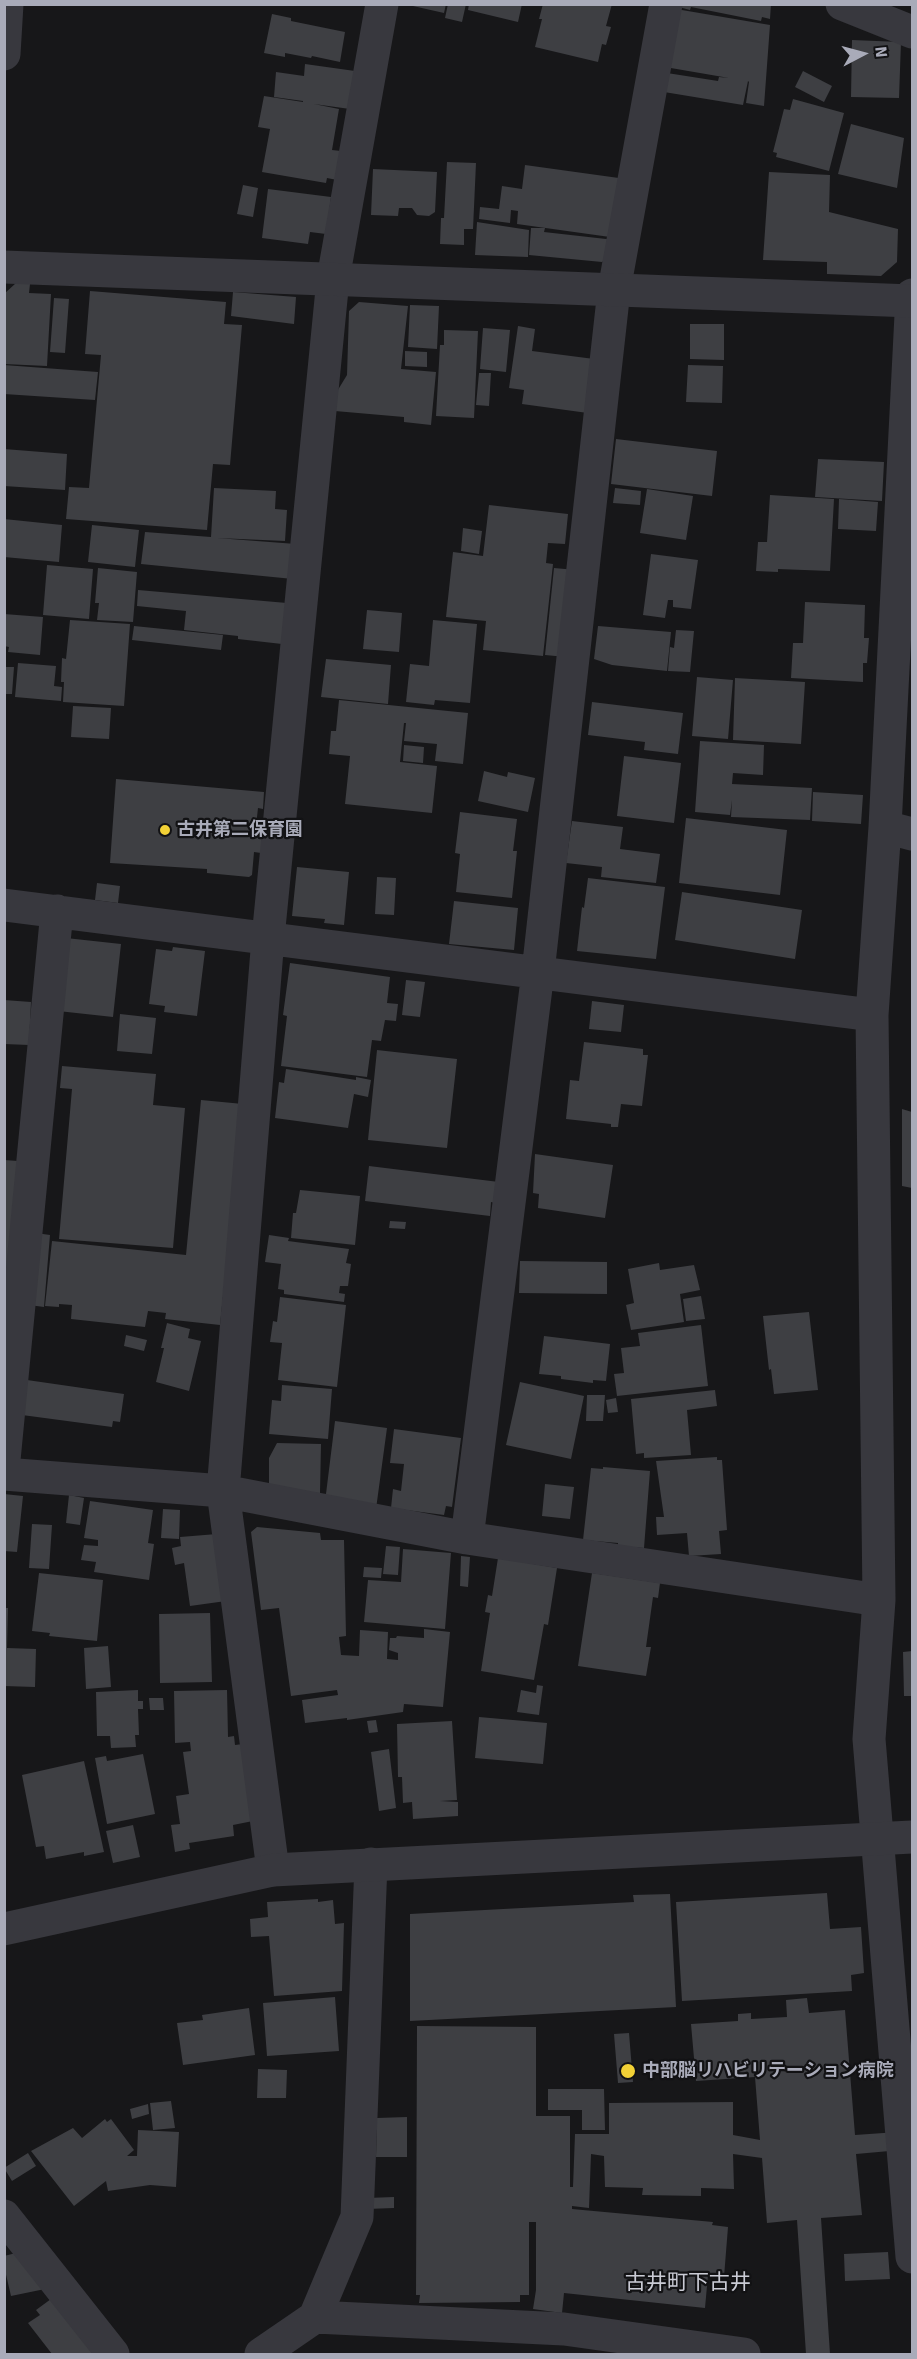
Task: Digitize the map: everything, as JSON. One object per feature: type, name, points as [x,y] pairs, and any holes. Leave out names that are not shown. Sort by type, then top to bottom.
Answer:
[{"type":"street","points":[[4,54],[7,4]]},
{"type":"street","points":[[273,1870],[223,1491],[268,938],[333,279],[382,4]]},
{"type":"street","points":[[467,1538],[538,972],[614,290],[666,4]]},
{"type":"street","points":[[842,4],[912,32]]},
{"type":"street","points":[[4,267],[912,301]]},
{"type":"street","points":[[912,295],[899,830],[872,1014],[879,1600],[870,1739],[912,2257]]},
{"type":"street","points":[[4,905],[872,1014]]},
{"type":"street","points":[[4,1460],[57,911]]},
{"type":"street","points":[[4,1474],[223,1491],[467,1538],[879,1600]]},
{"type":"street","points":[[4,1929],[273,1870],[912,1837]]},
{"type":"street","points":[[261,2355],[315,2317],[357,2217],[371,1864]]},
{"type":"street","points":[[4,2216],[113,2355]]},
{"type":"street","points":[[315,2317],[564,2329],[744,2355]]},
{"type":"building","points":[[404,4],[446,4],[444,13]]},
{"type":"building","points":[[448,4],[466,4],[462,22],[445,18]]},
{"type":"building","points":[[469,4],[522,4],[518,22],[468,10]]},
{"type":"building","points":[[543,4],[612,4],[606,26],[611,27],[606,45],[602,44],[598,62],[535,47]]},
{"type":"building","points":[[675,4],[771,4],[770,19],[762,17],[761,21],[691,7],[690,10],[675,6]]},
{"type":"building","points":[[676,9],[770,25],[764,106],[746,103],[748,81],[743,105],[664,92],[667,73],[718,81],[719,77],[729,78],[665,67]]},
{"type":"building","points":[[272,14],[291,18],[291,21],[345,32],[340,62],[312,56],[311,58],[285,53],[285,57],[264,53]]},
{"type":"building","points":[[852,40],[901,42],[899,98],[851,97]]},
{"type":"building","points":[[305,64],[355,71],[350,109],[314,104],[339,109],[332,150],[341,151],[337,180],[327,178],[326,183],[262,172],[270,129],[258,127],[264,96],[303,102],[274,97],[276,72],[304,76]]},
{"type":"building","points":[[803,71],[832,86],[824,102],[795,87]]},
{"type":"building","points":[[793,99],[844,113],[829,171],[776,157],[777,153],[773,152],[784,109],[790,110]]},
{"type":"building","points":[[851,124],[904,138],[897,188],[838,174]]},
{"type":"building","points":[[447,162],[476,163],[473,229],[464,229],[464,245],[440,244]]},
{"type":"building","points":[[525,165],[626,179],[617,238],[517,224],[518,211],[511,210],[510,223],[479,219],[480,207],[499,209],[502,186],[522,189]]},
{"type":"building","points":[[373,169],[437,172],[435,212],[429,216],[417,215],[412,208],[399,208],[398,216],[371,215]]},
{"type":"building","points":[[769,172],[830,175],[829,212],[898,229],[897,262],[881,276],[827,274],[827,262],[763,260]]},
{"type":"building","points":[[243,185],[258,188],[253,217],[237,214]]},
{"type":"building","points":[[268,189],[331,197],[326,234],[310,232],[308,244],[262,238]]},
{"type":"building","points":[[477,222],[529,230],[528,257],[475,255]]},
{"type":"building","points":[[531,228],[545,228],[544,232],[615,240],[614,251],[602,262],[529,255]]},
{"type":"building","points":[[16,283],[30,284],[29,293],[51,294],[47,366],[4,364],[4,294]]},
{"type":"building","points":[[90,291],[226,302],[224,324],[242,325],[230,465],[213,464],[207,530],[66,519],[69,487],[89,488],[101,355],[85,354]]},
{"type":"building","points":[[233,292],[296,297],[294,324],[231,316]]},
{"type":"building","points":[[54,298],[69,299],[65,353],[50,352]]},
{"type":"building","points":[[359,302],[408,306],[401,369],[436,372],[431,425],[404,422],[404,417],[335,411],[336,393],[347,375],[349,311]]},
{"type":"building","points":[[410,305],[439,306],[437,349],[408,347]]},
{"type":"building","points":[[690,324],[724,324],[724,360],[690,359]]},
{"type":"building","points":[[518,326],[535,329],[532,351],[602,360],[595,414],[522,404],[524,390],[509,388]]},
{"type":"building","points":[[483,328],[510,330],[506,372],[480,369]]},
{"type":"building","points":[[444,330],[478,331],[474,418],[436,416],[440,345],[444,345]]},
{"type":"building","points":[[405,351],[427,352],[427,367],[405,366]]},
{"type":"building","points":[[4,365],[98,372],[95,400],[4,394]]},
{"type":"building","points":[[688,365],[723,366],[722,403],[686,402]]},
{"type":"building","points":[[479,373],[491,373],[489,406],[476,405]]},
{"type":"building","points":[[616,439],[717,451],[712,496],[611,484]]},
{"type":"building","points":[[4,449],[67,454],[65,490],[4,486]]},
{"type":"building","points":[[818,459],[884,462],[882,501],[815,497]]},
{"type":"building","points":[[214,488],[276,491],[275,509],[287,510],[285,541],[217,538],[296,544],[293,579],[141,564],[145,532],[211,537]]},
{"type":"building","points":[[615,488],[641,491],[640,505],[613,503]]},
{"type":"building","points":[[647,489],[693,496],[686,540],[640,533]]},
{"type":"building","points":[[770,495],[834,499],[830,571],[778,569],[778,572],[756,571],[758,542],[767,542]]},
{"type":"building","points":[[839,499],[878,502],[876,531],[838,529]]},
{"type":"building","points":[[489,505],[568,514],[565,544],[548,543],[546,563],[553,564],[543,656],[483,650],[486,621],[446,617],[453,552],[483,556]]},
{"type":"building","points":[[4,519],[62,525],[59,562],[4,557]]},
{"type":"building","points":[[92,525],[139,530],[135,567],[88,562]]},
{"type":"building","points":[[463,528],[482,531],[479,554],[461,551]]},
{"type":"building","points":[[651,554],[698,560],[691,609],[673,607],[673,600],[668,600],[665,618],[643,615]]},
{"type":"building","points":[[47,565],[93,569],[89,619],[43,615]]},
{"type":"building","points":[[98,568],[137,572],[133,622],[97,620],[99,603],[95,603]]},
{"type":"building","points":[[554,568],[576,570],[566,657],[545,655]]},
{"type":"building","points":[[138,590],[287,603],[282,644],[184,630],[186,611],[137,606]]},
{"type":"building","points":[[805,602],[865,605],[864,638],[869,638],[867,663],[863,663],[863,682],[791,678],[793,643],[803,643]]},
{"type":"building","points":[[367,610],[402,613],[399,652],[363,649]]},
{"type":"building","points":[[4,614],[43,617],[40,655],[8,652],[9,647],[4,646]]},
{"type":"building","points":[[70,620],[130,624],[124,706],[63,702],[62,658],[66,659]]},
{"type":"building","points":[[433,620],[477,624],[470,703],[435,700],[434,705],[406,702],[410,664],[429,666]]},
{"type":"building","points":[[134,626],[223,635],[221,650],[132,640]]},
{"type":"building","points":[[598,626],[671,632],[667,671],[612,665],[594,659]]},
{"type":"building","points":[[676,630],[694,631],[690,672],[668,671],[670,647],[674,648]]},
{"type":"building","points":[[326,659],[391,665],[388,704],[321,697]]},
{"type":"building","points":[[18,663],[56,666],[54,686],[62,687],[61,701],[15,697]]},
{"type":"building","points":[[4,667],[14,667],[12,694],[4,694]]},
{"type":"building","points":[[697,677],[733,680],[728,739],[692,736]]},
{"type":"building","points":[[735,678],[805,682],[801,744],[733,740]]},
{"type":"building","points":[[339,700],[468,713],[463,764],[435,761],[437,744],[404,741],[406,723],[404,723],[400,762],[437,766],[432,813],[345,804],[350,756],[329,754],[331,731],[336,731]]},
{"type":"building","points":[[592,702],[683,713],[678,754],[644,750],[645,742],[588,735]]},
{"type":"building","points":[[73,706],[111,708],[109,739],[71,737]]},
{"type":"building","points":[[700,741],[764,745],[763,775],[733,773],[732,784],[812,788],[810,820],[731,817],[732,800],[730,815],[695,812]]},
{"type":"building","points":[[404,745],[424,747],[423,763],[403,761]]},
{"type":"building","points":[[624,756],[681,763],[674,823],[617,816]]},
{"type":"building","points":[[484,771],[507,777],[508,772],[535,778],[528,812],[478,801]]},
{"type":"building","points":[[116,779],[264,792],[263,809],[258,808],[256,826],[271,827],[268,854],[254,852],[252,875],[249,877],[207,873],[207,869],[110,863]]},
{"type":"building","points":[[813,792],[863,795],[861,824],[812,821]]},
{"type":"building","points":[[460,812],[517,819],[513,851],[517,851],[512,898],[456,892],[460,854],[455,853]]},
{"type":"building","points":[[686,818],[787,830],[780,895],[679,883]]},
{"type":"building","points":[[572,821],[623,827],[620,849],[660,854],[656,883],[601,877],[602,867],[566,863]]},
{"type":"building","points":[[297,867],[349,872],[344,925],[324,923],[325,919],[292,916]]},
{"type":"building","points":[[377,877],[396,878],[394,915],[375,914]]},
{"type":"building","points":[[588,878],[665,887],[656,959],[577,951]]},
{"type":"building","points":[[97,883],[120,886],[118,903],[95,900]]},
{"type":"building","points":[[682,892],[802,910],[795,959],[675,940]]},
{"type":"building","points":[[454,901],[518,908],[514,950],[449,944]]},
{"type":"building","points":[[66,938],[121,944],[113,1017],[58,1011]]},
{"type":"building","points":[[173,947],[205,951],[197,1016],[164,1012],[165,1006],[149,1004],[156,949],[172,951]]},
{"type":"building","points":[[290,963],[390,977],[387,1003],[398,1004],[396,1021],[385,1020],[381,1041],[372,1040],[367,1077],[281,1066],[287,1016],[283,1015]]},
{"type":"building","points":[[406,980],[425,982],[420,1017],[402,1015]]},
{"type":"building","points":[[4,1000],[31,1002],[29,1045],[4,1044]]},
{"type":"building","points":[[592,1001],[624,1005],[621,1032],[589,1029]]},
{"type":"building","points":[[120,1014],[156,1018],[152,1054],[117,1051]]},
{"type":"building","points":[[584,1042],[643,1049],[643,1055],[648,1055],[642,1106],[621,1104],[618,1127],[611,1127],[611,1124],[566,1119],[570,1080],[579,1081]]},
{"type":"building","points":[[377,1050],[457,1059],[447,1148],[368,1140]]},
{"type":"building","points":[[62,1066],[156,1074],[153,1105],[185,1108],[173,1248],[59,1239],[72,1089],[60,1088]]},
{"type":"building","points":[[286,1069],[356,1080],[356,1077],[371,1080],[368,1097],[354,1094],[348,1128],[275,1118],[279,1082],[284,1083]]},
{"type":"building","points":[[201,1100],[243,1104],[220,1325],[165,1319],[166,1313],[148,1311],[145,1327],[71,1319],[72,1305],[45,1306],[52,1241],[186,1255]]},
{"type":"building","points":[[902,1109],[912,1112],[912,1188],[902,1186]]},
{"type":"building","points":[[535,1154],[613,1165],[605,1218],[538,1208],[539,1194],[533,1193]]},
{"type":"building","points":[[4,1160],[18,1161],[4,1298]]},
{"type":"building","points":[[369,1166],[499,1182],[495,1203],[491,1202],[490,1216],[365,1201]]},
{"type":"building","points":[[300,1190],[360,1196],[355,1245],[291,1238],[293,1213],[296,1213]]},
{"type":"building","points":[[390,1221],[406,1222],[405,1229],[389,1228]]},
{"type":"building","points":[[36,1233],[50,1235],[44,1307],[29,1305]]},
{"type":"building","points":[[269,1235],[289,1238],[288,1241],[349,1249],[346,1263],[351,1264],[348,1286],[340,1286],[339,1293],[345,1294],[344,1302],[284,1294],[284,1290],[278,1289],[281,1264],[265,1262]]},
{"type":"building","points":[[520,1261],[607,1262],[607,1294],[519,1293]]},
{"type":"building","points":[[659,1263],[660,1270],[694,1265],[700,1290],[680,1294],[684,1322],[631,1330],[626,1305],[634,1303],[628,1269]]},
{"type":"building","points":[[701,1296],[705,1319],[686,1321],[683,1299]]},
{"type":"building","points":[[280,1297],[346,1305],[337,1387],[278,1380],[282,1343],[270,1342],[273,1321],[277,1322]]},
{"type":"building","points":[[809,1312],[818,1390],[774,1394],[763,1316]]},
{"type":"building","points":[[167,1323],[190,1329],[188,1338],[201,1341],[189,1391],[156,1382]]},
{"type":"building","points":[[701,1325],[708,1386],[617,1396],[614,1374],[624,1373],[621,1348],[640,1346],[638,1333]]},
{"type":"building","points":[[126,1335],[147,1340],[144,1351],[124,1346]]},
{"type":"building","points":[[544,1336],[610,1344],[606,1381],[593,1380],[593,1383],[539,1374]]},
{"type":"building","points":[[27,1380],[124,1394],[120,1422],[113,1421],[112,1427],[22,1415]]},
{"type":"building","points":[[520,1382],[584,1396],[571,1459],[506,1445]]},
{"type":"building","points":[[282,1385],[332,1389],[328,1439],[269,1434],[272,1400],[281,1401]]},
{"type":"building","points":[[715,1390],[717,1406],[687,1410],[691,1455],[644,1458],[644,1453],[636,1454],[631,1399]]},
{"type":"building","points":[[587,1395],[605,1395],[603,1421],[586,1421]]},
{"type":"building","points":[[616,1398],[618,1412],[608,1413],[606,1400]]},
{"type":"building","points":[[335,1421],[387,1428],[376,1509],[325,1502]]},
{"type":"building","points":[[394,1429],[461,1438],[452,1507],[446,1506],[444,1515],[391,1508],[393,1489],[401,1491],[404,1464],[390,1463]]},
{"type":"building","points":[[277,1443],[321,1444],[320,1493],[269,1492],[269,1458]]},
{"type":"building","points":[[717,1457],[717,1460],[722,1460],[727,1530],[719,1531],[721,1554],[689,1556],[687,1533],[657,1535],[656,1517],[664,1517],[656,1461]]},
{"type":"building","points":[[603,1467],[650,1471],[644,1548],[583,1540],[591,1468],[603,1469]]},
{"type":"building","points":[[545,1484],[574,1487],[570,1519],[542,1516]]},
{"type":"building","points":[[4,1494],[23,1496],[17,1552],[4,1551]]},
{"type":"building","points":[[69,1495],[84,1498],[80,1525],[66,1523]]},
{"type":"building","points":[[90,1501],[153,1510],[148,1543],[154,1544],[149,1580],[94,1572],[96,1562],[81,1560],[84,1545],[98,1546],[98,1540],[84,1538]]},
{"type":"building","points":[[163,1509],[180,1510],[179,1539],[161,1538]]},
{"type":"building","points":[[32,1524],[52,1525],[49,1569],[29,1568]]},
{"type":"building","points":[[257,1527],[320,1533],[321,1540],[344,1540],[346,1636],[339,1637],[341,1655],[359,1656],[360,1630],[388,1632],[387,1659],[398,1660],[398,1653],[389,1650],[390,1638],[397,1636],[424,1638],[424,1629],[450,1632],[443,1707],[404,1704],[403,1712],[305,1723],[302,1700],[338,1695],[337,1690],[291,1696],[279,1608],[261,1610],[251,1532]]},
{"type":"building","points":[[217,1534],[226,1601],[190,1606],[184,1563],[175,1565],[172,1548],[181,1546],[180,1537]]},
{"type":"building","points":[[386,1546],[400,1547],[398,1575],[383,1574]]},
{"type":"building","points":[[403,1549],[451,1553],[445,1629],[364,1622],[368,1580],[401,1582]]},
{"type":"building","points":[[461,1556],[470,1557],[468,1587],[460,1586]]},
{"type":"building","points":[[498,1558],[557,1568],[548,1625],[544,1624],[534,1680],[481,1671],[490,1613],[485,1612],[488,1595],[492,1596]]},
{"type":"building","points":[[364,1567],[382,1568],[381,1578],[363,1577]]},
{"type":"building","points":[[39,1573],[103,1580],[97,1641],[49,1636],[50,1633],[32,1631]]},
{"type":"building","points":[[592,1573],[660,1583],[658,1598],[653,1597],[646,1647],[651,1647],[646,1676],[578,1666]]},
{"type":"building","points":[[4,1608],[8,1608],[7,1648],[36,1649],[35,1687],[4,1686]]},
{"type":"building","points":[[210,1613],[212,1682],[160,1683],[159,1614]]},
{"type":"building","points":[[108,1646],[111,1687],[86,1689],[84,1648]]},
{"type":"building","points":[[912,1651],[912,1696],[904,1696],[903,1652]]},
{"type":"building","points":[[537,1685],[543,1686],[539,1715],[517,1712],[521,1690],[536,1693]]},
{"type":"building","points":[[138,1690],[138,1701],[143,1701],[143,1709],[138,1709],[139,1735],[135,1735],[136,1747],[111,1748],[110,1736],[97,1736],[96,1692]]},
{"type":"building","points":[[227,1690],[228,1737],[234,1736],[235,1745],[243,1744],[253,1821],[233,1825],[234,1836],[189,1843],[190,1849],[175,1852],[171,1825],[180,1824],[176,1796],[189,1794],[183,1752],[191,1751],[190,1742],[175,1743],[174,1691]]},
{"type":"building","points":[[149,1698],[163,1698],[164,1710],[150,1710]]},
{"type":"building","points":[[479,1717],[547,1723],[543,1764],[475,1758]]},
{"type":"building","points":[[376,1720],[378,1732],[369,1733],[367,1721]]},
{"type":"building","points":[[452,1721],[457,1800],[440,1801],[458,1802],[458,1816],[413,1819],[412,1802],[403,1803],[402,1777],[398,1777],[397,1724]]},
{"type":"building","points":[[389,1749],[396,1808],[379,1811],[371,1752]]},
{"type":"building","points":[[143,1754],[155,1814],[107,1824],[95,1758],[106,1756],[107,1761]]},
{"type":"building","points":[[84,1761],[104,1852],[84,1856],[84,1852],[46,1859],[44,1846],[36,1847],[22,1775]]},
{"type":"building","points":[[133,1825],[140,1857],[113,1863],[106,1831]]},
{"type":"building","points":[[827,1893],[830,1929],[861,1927],[864,1973],[851,1975],[852,1991],[682,2001],[676,1902]]},
{"type":"building","points":[[670,1894],[676,2007],[410,2021],[410,1914],[634,1902],[633,1895]]},
{"type":"building","points":[[318,1899],[318,1902],[333,1900],[335,1924],[344,1923],[342,1991],[274,1996],[269,1936],[251,1937],[250,1919],[268,1917],[267,1902]]},
{"type":"building","points":[[335,1997],[339,2051],[267,2056],[263,2003]]},
{"type":"building","points":[[807,1998],[809,2013],[845,2010],[855,2135],[912,2131],[912,2149],[856,2154],[862,2215],[821,2218],[830,2354],[806,2354],[797,2220],[767,2223],[762,2158],[733,2154],[734,2189],[701,2188],[701,2196],[642,2195],[643,2188],[605,2187],[604,2156],[591,2154],[589,2208],[572,2206],[572,2209],[713,2222],[712,2225],[728,2227],[724,2277],[708,2275],[705,2308],[564,2293],[562,2313],[533,2309],[536,2290],[536,2222],[529,2222],[529,2295],[520,2295],[520,2302],[419,2303],[420,2295],[416,2295],[417,2026],[536,2027],[536,2116],[570,2116],[570,2187],[573,2187],[575,2134],[609,2134],[609,2103],[733,2102],[733,2135],[760,2140],[755,2077],[696,2081],[691,2024],[738,2021],[738,2014],[751,2013],[751,2019],[787,2017],[786,2000]]},
{"type":"building","points":[[249,2008],[255,2055],[183,2065],[177,2023],[203,2020],[202,2015]]},
{"type":"building","points":[[629,2033],[633,2082],[618,2083],[614,2034]]},
{"type":"building","points":[[258,2069],[287,2070],[286,2098],[257,2098]]},
{"type":"building","points":[[548,2089],[604,2089],[605,2130],[582,2130],[582,2110],[548,2110]]},
{"type":"building","points":[[171,2101],[175,2128],[153,2130],[150,2103]]},
{"type":"building","points":[[148,2104],[149,2114],[132,2119],[130,2109]]},
{"type":"building","points":[[407,2117],[407,2157],[376,2157],[377,2118]]},
{"type":"building","points":[[105,2119],[107,2122],[111,2119],[134,2150],[127,2156],[137,2156],[138,2130],[179,2132],[176,2187],[150,2185],[108,2191],[106,2181],[74,2206],[31,2151],[73,2128],[82,2138]]},
{"type":"building","points":[[28,2153],[36,2166],[12,2181],[4,2168]]},
{"type":"building","points":[[394,2197],[394,2208],[367,2209],[367,2198]]},
{"type":"building","points":[[888,2252],[890,2279],[845,2281],[844,2254]]},
{"type":"building","points":[[16,2253],[45,2289],[11,2296],[4,2256]]},
{"type":"building","points":[[51,2299],[95,2354],[52,2354],[28,2323],[40,2315],[36,2310]]},
{"type":"place","name":"古井第二保育園","points":[[165,830]]},
{"type":"place","name":"中部脳リハビリテーション病院","points":[[628,2071]]},
{"type":"district","name":"古井町下古井","points":[[688,2283]]}]
